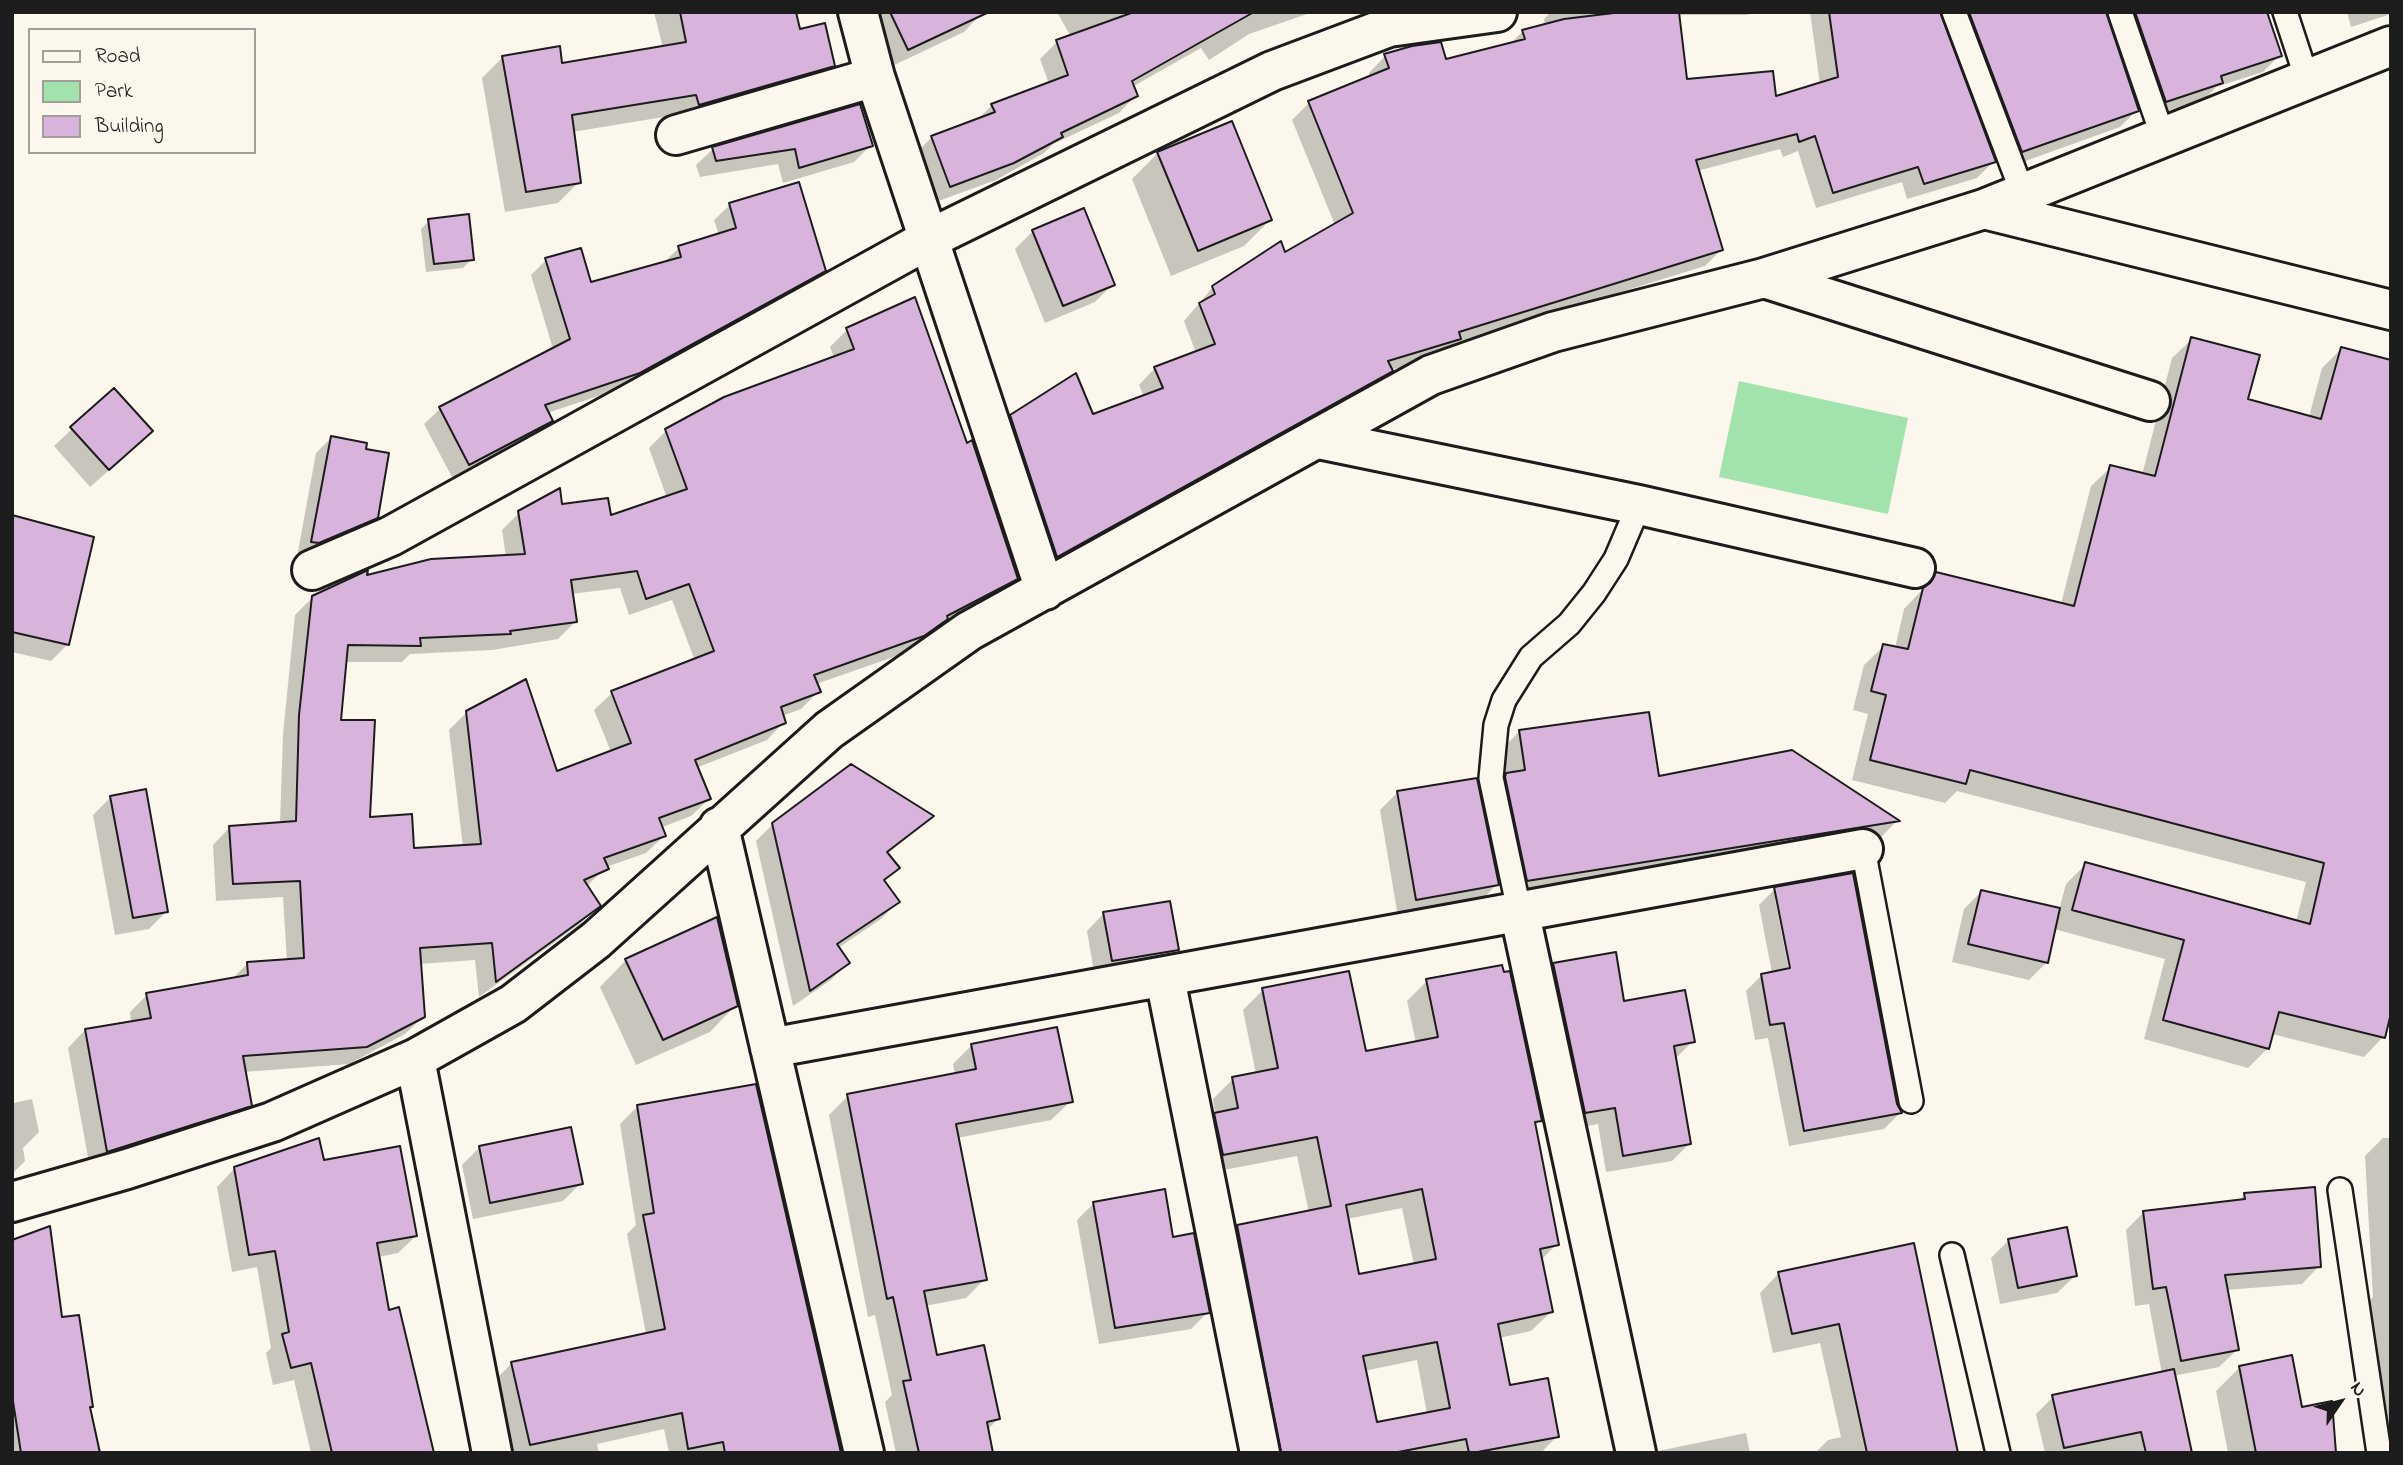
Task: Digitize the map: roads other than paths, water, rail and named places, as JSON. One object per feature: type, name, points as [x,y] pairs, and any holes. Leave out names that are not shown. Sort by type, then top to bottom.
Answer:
[{"type":"street","points":[[858,12],[875,78],[1045,590]]},
{"type":"street","points":[[312,570],[391,536],[929,239],[1272,71],[1389,27],[1497,12]]},
{"type":"street","points":[[12,1202],[127,1169],[272,1122],[415,1059],[513,1004],[596,940],[829,730],[969,631],[1431,374],[1553,332],[1764,278],[1984,209],[2391,46]]},
{"type":"street","points":[[2346,64],[2391,76]]},
{"type":"street","points":[[676,135],[875,78]]},
{"type":"street","points":[[1984,209],[2391,310]]},
{"type":"street","points":[[1764,278],[2150,401]]},
{"type":"street","points":[[1318,439],[1639,505],[1915,568]]},
{"type":"street","points":[[719,827],[864,1453]]},
{"type":"street","points":[[770,1048],[1863,849]]},
{"type":"street","points":[[1519,910],[1636,1453]]},
{"type":"street","points":[[1165,978],[1260,1453]]},
{"type":"street","points":[[415,1059],[492,1453]]},
{"type":"lane","points":[[1954,12],[2023,194]]},
{"type":"lane","points":[[2120,12],[2163,137]]},
{"type":"lane","points":[[2285,12],[2307,79]]},
{"type":"lane","points":[[1519,910],[1491,778],[1496,725],[1504,700],[1531,657],[1569,624],[1594,593],[1616,559],[1639,505]]},
{"type":"lane","points":[[1863,849],[1911,1101]]},
{"type":"lane","points":[[2340,1190],[2379,1453]]},
{"type":"lane","points":[[1952,1255],[1998,1453]]}]
